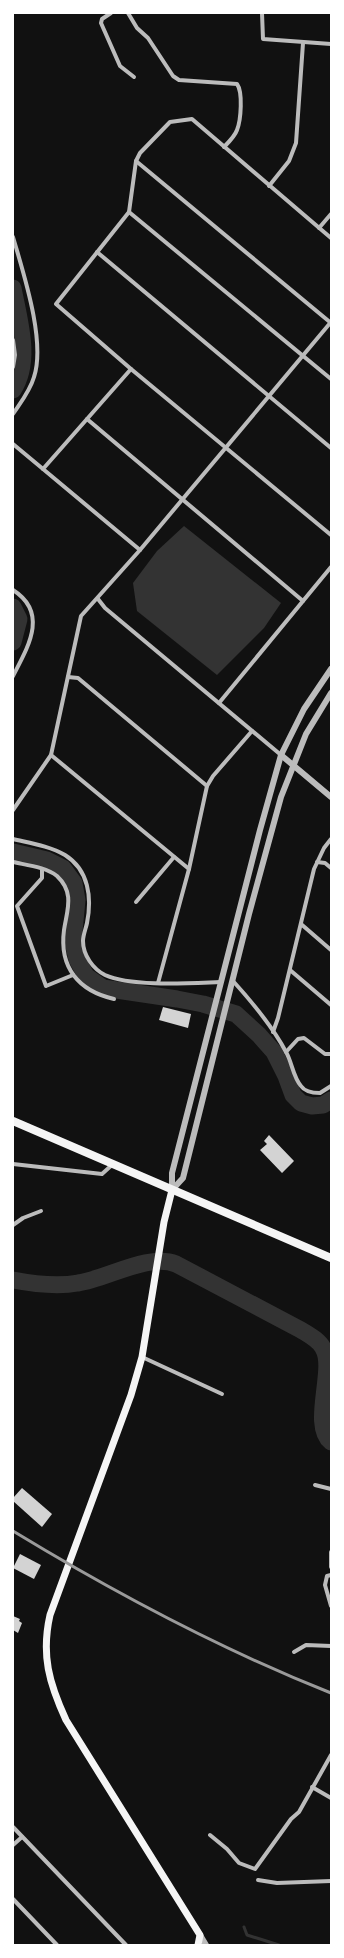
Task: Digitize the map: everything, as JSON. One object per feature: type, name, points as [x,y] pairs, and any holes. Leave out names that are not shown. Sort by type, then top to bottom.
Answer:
[{"type":"main road","points":[[13,1120],[331,1258]]},
{"type":"main road","points":[[172,1190],[164,1222],[142,1357],[129,1402],[50,1615],[46,1649],[47,1664],[56,1698],[73,1734],[200,1936],[198,1945]]},
{"type":"street","points":[[111,13],[102,19],[101,23],[120,66],[134,78]]},
{"type":"street","points":[[128,13],[137,28],[148,38],[173,76],[179,80],[237,84],[240,89],[239,123],[237,132],[224,147]]},
{"type":"street","points":[[262,13],[263,39],[331,44]]},
{"type":"street","points":[[269,186],[289,161],[296,143],[303,43]]},
{"type":"street","points":[[331,238],[192,119],[170,122],[140,153],[136,161],[129,212],[56,304],[131,369],[331,535]]},
{"type":"street","points":[[13,810],[51,755],[82,616],[140,550],[302,355],[331,323],[136,161]]},
{"type":"street","points":[[129,212],[331,379]]},
{"type":"street","points":[[319,228],[331,214]]},
{"type":"street","points":[[13,236],[32,309],[38,349],[35,376],[27,393],[13,414]]},
{"type":"street","points":[[97,252],[331,448]]},
{"type":"street","points":[[13,340],[15,355],[13,367]]},
{"type":"street","points":[[42,469],[131,369]]},
{"type":"street","points":[[87,419],[302,600]]},
{"type":"street","points":[[13,444],[140,550]]},
{"type":"street","points":[[219,703],[302,600],[331,567]]},
{"type":"street","points":[[13,590],[24,598],[29,606],[34,624],[29,643],[13,676]]},
{"type":"street","points":[[98,599],[105,608],[331,798]]},
{"type":"street","points":[[172,1190],[172,1173],[220,982],[281,755],[304,709],[331,669]]},
{"type":"street","points":[[68,677],[78,678],[207,786]]},
{"type":"street","points":[[172,1190],[183,1178],[281,797],[292,766],[306,734],[331,693]]},
{"type":"street","points":[[158,983],[189,869],[207,786],[213,776],[252,731]]},
{"type":"street","points":[[51,755],[189,869]]},
{"type":"street","points":[[13,839],[49,848],[65,855],[75,862],[89,888],[91,901],[83,940],[87,956],[93,966],[106,975],[158,983],[220,982]]},
{"type":"street","points":[[273,1032],[278,1018],[316,862],[331,840]]},
{"type":"street","points":[[136,902],[174,857]]},
{"type":"street","points":[[13,862],[55,875],[64,884],[68,892],[69,901],[63,940],[67,963],[73,975],[84,987],[92,993],[114,999]]},
{"type":"street","points":[[316,862],[325,863],[331,868]]},
{"type":"street","points":[[42,870],[42,878],[17,906],[46,986],[73,975]]},
{"type":"street","points":[[301,924],[331,950]]},
{"type":"street","points":[[290,970],[331,1005]]},
{"type":"street","points":[[233,981],[273,1032],[286,1052],[301,1086],[307,1091],[320,1093],[331,1086]]},
{"type":"street","points":[[286,1052],[298,1038],[304,1038],[325,1054],[331,1054]]},
{"type":"street","points":[[13,1164],[102,1174],[113,1164]]},
{"type":"street","points":[[13,1225],[23,1218],[41,1211]]},
{"type":"street","points":[[142,1357],[222,1394]]},
{"type":"street","points":[[315,1485],[331,1489]]},
{"type":"street","points":[[331,1552],[331,1567]]},
{"type":"street","points":[[331,1575],[327,1576],[325,1585],[331,1606]]},
{"type":"street","points":[[294,1652],[306,1645],[331,1646]]},
{"type":"street","points":[[210,1835],[227,1849],[239,1863],[255,1869],[291,1819],[299,1812],[331,1755]]},
{"type":"street","points":[[312,1787],[331,1798]]},
{"type":"street","points":[[13,1827],[126,1945]]},
{"type":"street","points":[[13,1844],[22,1837]]},
{"type":"street","points":[[258,1880],[277,1884],[331,1881]]},
{"type":"street","points":[[13,1899],[57,1945]]},
{"type":"street","points":[[200,1936],[206,1945]]},
{"type":"shaded area","points":[[184,526],[281,603],[264,628],[217,675],[137,611],[133,583],[157,551]]},
{"type":"building","points":[[163,1007],[191,1014],[188,1028],[159,1020]]},
{"type":"building","points":[[269,1135],[294,1161],[282,1173],[260,1150],[267,1144],[264,1141]]},
{"type":"building","points":[[22,1488],[52,1514],[42,1527],[13,1501],[13,1498]]},
{"type":"building","points":[[20,1554],[41,1565],[34,1579],[13,1568]]},
{"type":"building","points":[[13,1616],[20,1619],[19,1621],[22,1623],[18,1633],[13,1630]]},
{"type":"waterway","points":[[13,288],[21,327],[23,353],[19,379],[13,390]]},
{"type":"waterway","points":[[13,607],[19,619],[13,642]]},
{"type":"waterway","points":[[13,852],[47,860],[63,868],[74,883],[77,900],[73,942],[77,959],[86,976],[103,988],[203,1004],[236,1014],[259,1035],[274,1052],[286,1076],[293,1095],[301,1103],[312,1106],[323,1105],[331,1100]]},
{"type":"waterway","points":[[13,1280],[29,1283],[62,1285],[89,1281],[140,1264],[165,1261],[176,1264],[301,1330],[319,1343],[323,1348],[326,1357],[327,1369],[323,1423],[325,1434],[331,1442]]},
{"type":"waterway","points":[[244,1927],[247,1935],[279,1945]]},
{"type":"railway","points":[[13,1531],[129,1598],[208,1639],[331,1693]]}]
